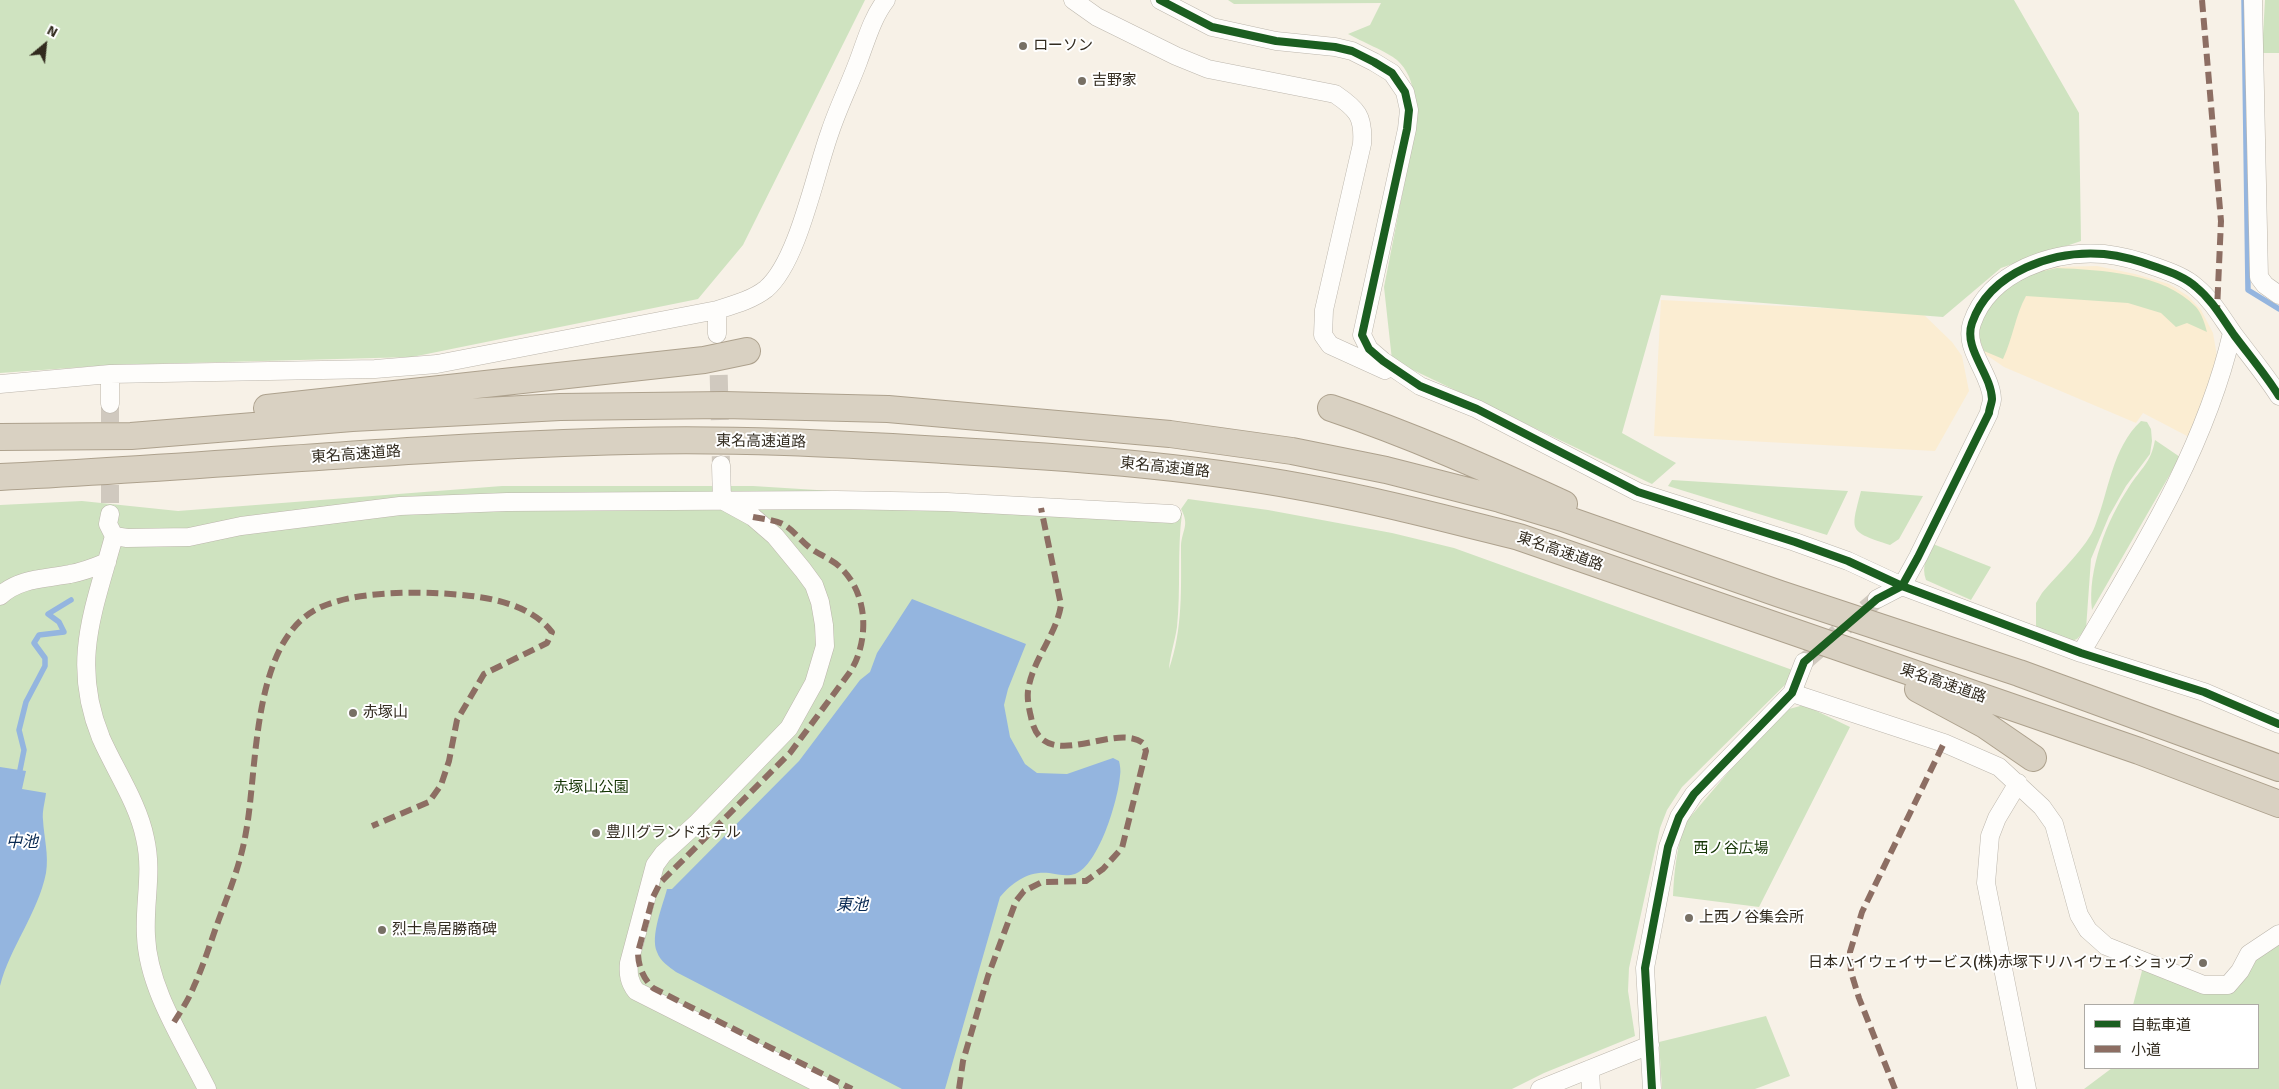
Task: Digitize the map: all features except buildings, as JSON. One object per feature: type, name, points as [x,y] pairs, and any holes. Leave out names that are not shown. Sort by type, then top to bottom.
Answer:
[{"type":"highway","points":[[131,436],[200,418],[280,406],[704,360],[747,351]]},
{"type":"highway","points":[[0,437],[131,436],[352,418],[560,407],[724,405],[888,408],[1170,434],[1292,451],[1386,470],[1500,499],[1563,518],[2019,673],[2279,768]]},
{"type":"highway","points":[[1331,408],[1377,423],[1467,459],[1681,559]]},
{"type":"highway","name":"東名高速道路","points":[[0,477],[162,469],[428,450],[632,441],[791,442],[1042,456],[1203,472],[1301,487],[1417,512],[1519,538],[2139,751],[2279,804]]},
{"type":"highway","points":[[1844,650],[1985,725],[2033,758]]},
{"type":"street","points":[[0,384],[110,374],[375,369],[437,364],[717,310],[746,300],[765,290],[778,276],[786,261],[803,217],[830,132],[872,23],[886,0]]},
{"type":"street","points":[[1073,0],[1097,18],[1176,56],[1208,69],[1334,94],[1350,104],[1361,117],[1363,130],[1362,144],[1324,310],[1323,336],[1330,345],[1420,386],[1477,409],[1638,492],[1804,545],[1848,561],[1902,586],[2081,653],[2204,692],[2279,724]]},
{"type":"street","points":[[1160,0],[1212,27],[1276,41],[1352,50],[1392,74],[1405,92],[1409,110],[1407,129],[1362,334],[1369,349],[1420,386]]},
{"type":"street","points":[[2254,0],[2259,277],[2265,285],[2279,295]]},
{"type":"street","points":[[1877,599],[1902,586],[1988,414],[1992,398],[1970,339],[1971,325],[1977,312],[1992,290],[2012,274],[2070,255],[2104,254],[2140,261],[2176,274],[2196,286],[2218,310],[2232,333],[2279,396]]},
{"type":"street","points":[[717,310],[717,334]]},
{"type":"street","points":[[2081,653],[2144,546],[2195,447],[2224,370],[2232,333]]},
{"type":"street","points":[[110,374],[110,404]]},
{"type":"street","points":[[721,465],[722,500]]},
{"type":"street","points":[[722,500],[753,516],[775,536],[814,585],[820,602],[825,646],[814,684],[789,728],[696,824],[663,854],[655,866],[629,962],[628,974],[631,984],[636,991],[830,1089]]},
{"type":"street","points":[[114,536],[127,538],[189,537],[241,526],[400,506],[508,502],[722,500],[947,502],[1172,514]]},
{"type":"street","points":[[110,514],[108,524],[114,536],[90,622],[84,662],[87,693],[101,736],[145,836],[150,864],[146,936],[154,982],[207,1089]]},
{"type":"street","points":[[0,596],[22,582],[71,574],[107,562]]},
{"type":"street","points":[[1652,1089],[1645,968],[1668,847],[1678,817],[1694,794],[1792,693],[1804,662]]},
{"type":"street","points":[[1792,693],[1944,743],[1999,767],[2042,807],[2054,824],[2078,915],[2088,930],[2106,946],[2204,985],[2228,985],[2240,970],[2249,954],[2279,934]]},
{"type":"street","points":[[2018,783],[1997,818],[1990,836],[1986,883],[2027,1089]]},
{"type":"street","points":[[1540,1089],[1650,1045]]},
{"type":"street","points":[[1590,1069],[1591,1089]]},
{"type":"shaded area","points":[[2097,266],[2169,284],[2188,296],[2201,310],[2213,333],[2218,362],[2189,437],[2143,413],[2136,423],[2004,367],[1985,354],[1979,338],[1981,318],[2034,272],[2058,267]]},
{"type":"shaded area","points":[[1661,300],[1922,313],[1952,342],[1962,356],[1969,391],[1935,451],[1654,436]]},
{"type":"green space","points":[[0,0],[865,0],[743,245],[698,299],[412,357],[112,365],[0,373]]},
{"type":"green space","points":[[1228,0],[2014,0],[2079,113],[2081,241],[2001,268],[1943,317],[1661,295],[1622,433],[1676,463],[1652,484],[1392,360],[1384,287],[1414,134],[1414,95],[1409,76],[1397,60],[1348,34],[1370,25],[1381,3],[1234,4]]},
{"type":"green space","points":[[2265,0],[2279,0],[2279,53],[2262,53]]},
{"type":"green space","points":[[2057,268],[2112,272],[2150,280],[2167,287],[2183,296],[2196,307],[2202,316],[2207,332],[2187,323],[2176,327],[2161,313],[2128,303],[2026,296],[2003,359],[1984,351],[1978,335],[1984,313],[2008,285],[2034,273]]},
{"type":"green space","points":[[2141,421],[2147,422],[2151,429],[2150,454],[2126,486],[2109,516],[2091,559],[2086,629],[2077,639],[2069,642],[2036,628],[2036,603],[2042,593],[2079,551],[2091,534],[2100,513],[2117,457],[2131,432]]},
{"type":"green space","points":[[2155,440],[2180,457],[2092,610],[2093,579],[2100,546],[2121,500],[2148,460]]},
{"type":"green space","points":[[1672,480],[1848,491],[1827,535],[1668,486]]},
{"type":"green space","name":"赤塚山公園","points":[[502,486],[753,486],[1182,513],[1177,627],[1169,669],[1174,654],[1179,624],[1181,546],[1185,524],[1181,509],[1188,499],[1268,510],[1392,533],[1454,548],[1798,672],[1682,787],[1667,810],[1660,828],[1629,968],[1628,991],[1635,1036],[1544,1073],[1512,1089],[0,1089],[0,505],[82,501],[178,511]]},
{"type":"green space","points":[[1861,491],[1923,496],[1899,539],[1890,545],[1867,537],[1856,528],[1855,515]]},
{"type":"green space","points":[[1933,544],[1991,567],[1971,600],[1926,580],[1924,566]]},
{"type":"green space","name":"西ノ谷広場","points":[[1804,705],[1850,727],[1759,907],[1673,896],[1676,859],[1685,823],[1737,762],[1789,709]]},
{"type":"green space","points":[[2279,943],[2279,1089],[2084,1089],[2111,1069],[2259,1069],[2259,1004],[2133,1004],[2143,967],[2204,994],[2231,991],[2255,957]]},
{"type":"green space","points":[[1766,1016],[1790,1076],[1755,1089],[1662,1089],[1659,1042]]},
{"type":"water","name":"東池","points":[[912,599],[1026,644],[1008,689],[1004,705],[1010,737],[1025,764],[1037,773],[1067,774],[1113,758],[1119,761],[1120,770],[1116,800],[1106,831],[1092,858],[1084,868],[1072,875],[1041,873],[1028,876],[1016,882],[1000,897],[945,1089],[902,1089],[676,972],[660,958],[655,945],[656,929],[667,889],[672,889],[799,761],[860,680],[870,672],[877,653]]},
{"type":"water","name":"中池","points":[[0,767],[26,771],[22,789],[46,793],[43,817],[47,860],[46,873],[37,902],[10,958],[0,986]]},
{"type":"waterway","points":[[2244,0],[2248,290],[2279,309]]},
{"type":"waterway","points":[[20,770],[24,750],[19,730],[26,702],[45,666],[45,658],[34,643],[39,635],[64,632],[59,622],[48,614],[71,600]]},
{"type":"tunnel","points":[[718,348],[721,465]]},
{"type":"tunnel","points":[[110,404],[110,514]]},
{"type":"tunnel","points":[[1804,662],[1877,599]]},
{"type":"marked path","points":[[2202,0],[2221,221],[2217,310]]},
{"type":"marked path","points":[[959,1089],[963,1061],[988,976],[1016,901],[1024,891],[1042,882],[1086,881],[1103,869],[1122,848],[1146,751],[1143,743],[1130,738],[1115,738],[1064,746],[1049,743],[1038,734],[1030,714],[1028,691],[1034,669],[1054,627],[1061,605],[1041,508]]},
{"type":"marked path","points":[[753,517],[783,524],[809,547],[841,568],[857,591],[861,605],[863,619],[861,647],[850,672],[790,753],[660,883],[653,897],[638,952],[639,962],[644,976],[653,988],[852,1089]]},
{"type":"marked path","points":[[174,1022],[198,978],[238,865],[246,832],[262,707],[270,675],[281,646],[298,623],[321,607],[334,602],[376,594],[406,593],[464,595],[497,600],[528,612],[541,621],[552,632],[547,643],[484,674],[457,720],[449,761],[441,785],[429,802],[372,826]]},
{"type":"marked path","points":[[1895,1089],[1859,998],[1851,972],[1850,952],[1862,912],[1944,743]]},
{"type":"cycle path","points":[[1160,0],[1212,27],[1276,41],[1335,47],[1352,51],[1392,73],[1405,92],[1409,110],[1407,129],[1362,335],[1369,349],[1420,386],[1477,409],[1638,492],[1795,542],[1848,561],[1902,586],[2081,653],[2204,692],[2279,724]]},
{"type":"cycle path","points":[[1652,1089],[1645,968],[1668,847],[1679,817],[1694,794],[1792,693],[1804,662],[1877,599],[1902,586],[1989,413],[1992,399],[1990,389],[1974,352],[1970,333],[1972,323],[1981,305],[1993,290],[2008,277],[2026,268],[2045,260],[2065,256],[2085,254],[2111,255],[2124,257],[2167,271],[2187,280],[2207,298],[2279,396]]},
{"type":"place","name":"ローソン","points":[[1023,46]]},
{"type":"place","name":"吉野家","points":[[1082,81]]},
{"type":"place","name":"赤塚山","points":[[353,713]]},
{"type":"place","name":"豊川グランドホテル","points":[[596,833]]},
{"type":"place","name":"上西ノ谷集会所","points":[[1689,918]]},
{"type":"place","name":"烈士鳥居勝商碑","points":[[382,930]]},
{"type":"place","name":"日本ハイウェイサービス(株)赤塚下リハイウェイショップ","points":[[2203,963]]}]
